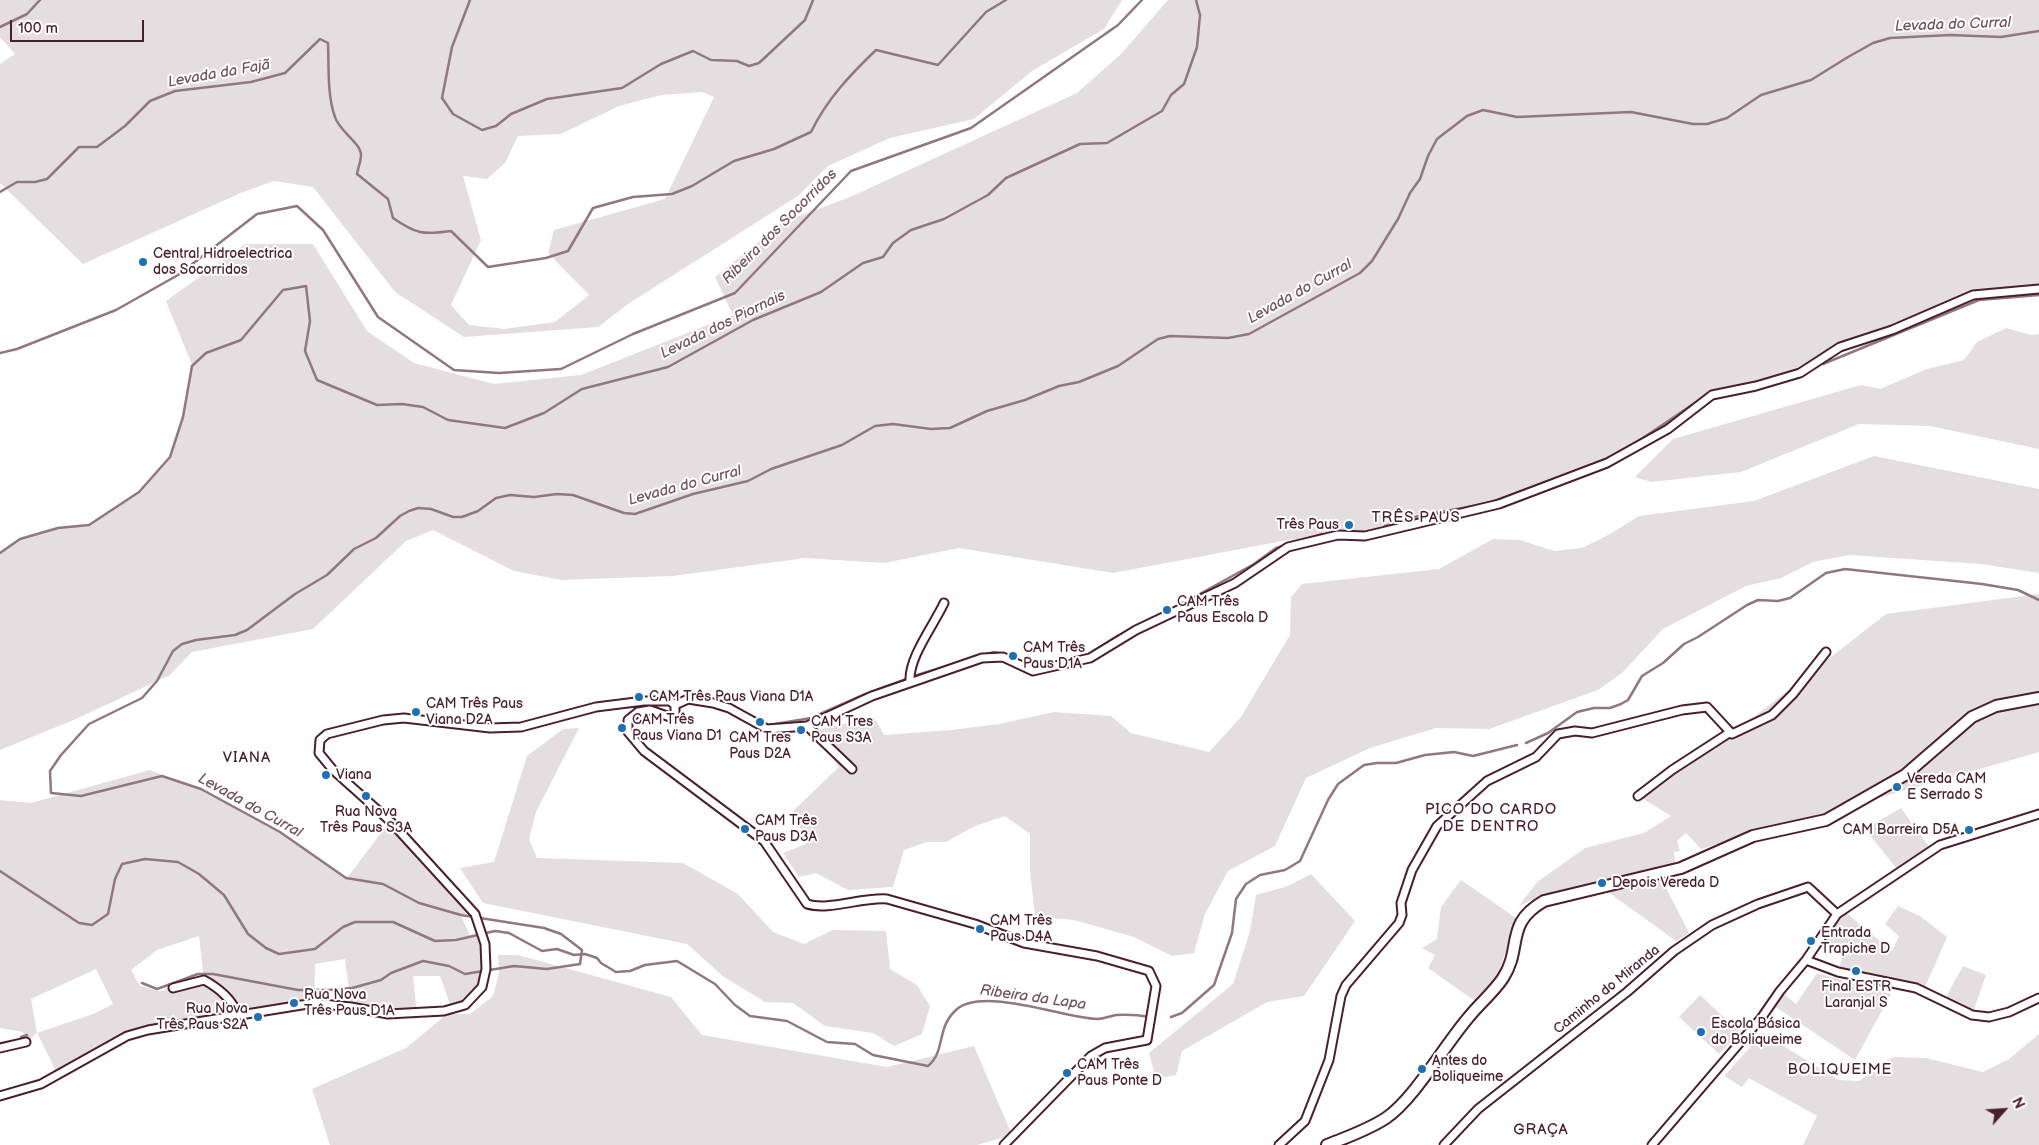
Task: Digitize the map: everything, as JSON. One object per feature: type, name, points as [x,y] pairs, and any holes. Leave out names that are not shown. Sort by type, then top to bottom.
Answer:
[{"type":"main road","points":[[1327,1145],[1385,1119],[1405,1101],[1469,1016],[1504,977],[1519,925],[1533,907],[1544,900],[1680,868],[1753,836],[1826,820],[1905,775],[1972,717],[1996,706],[2039,698]]},
{"type":"street","points":[[675,705],[688,699],[713,702],[729,708],[767,729],[807,726],[872,696],[994,656],[1003,657],[1033,671],[1090,658],[1136,630],[1235,583],[1288,547],[1338,535],[1365,536],[1498,504],[1607,463],[1668,429],[1712,395],[1756,386],[1800,373],[1840,347],[1892,330],[1973,295],[2039,289]]},
{"type":"street","points":[[910,682],[913,661],[944,603]]},
{"type":"street","points":[[1638,796],[1672,770],[1729,733],[1732,734],[1772,715],[1793,694],[1826,652]]},
{"type":"street","points":[[0,1096],[41,1084],[135,1034],[314,1003],[351,1006],[388,1014],[444,1011],[465,1005],[477,994],[485,980],[486,974],[483,931],[472,909],[392,822],[333,770],[319,753],[318,745],[327,734],[383,720],[404,718],[490,728],[521,727],[596,707],[644,701],[668,701],[675,705]]},
{"type":"street","points":[[675,705],[675,714],[670,717],[653,710],[635,714],[628,720],[628,732],[644,751],[764,841],[807,904],[824,906],[873,898],[886,898],[976,924],[1024,943],[1097,956],[1149,971],[1156,986],[1152,1025],[1147,1040],[1105,1048],[1091,1056],[1004,1145]]},
{"type":"street","points":[[1279,1145],[1297,1130],[1308,1113],[1329,1060],[1346,985],[1399,923],[1402,915],[1401,903],[1412,870],[1437,826],[1457,806],[1487,781],[1536,757],[1558,734],[1564,732],[1592,733],[1682,710],[1707,707],[1729,733]]},
{"type":"street","points":[[807,726],[852,769]]},
{"type":"street","points":[[1652,1145],[1719,1070],[1806,960],[1837,914],[1940,845],[2039,814]]},
{"type":"street","name":"Caminho do Miranda","points":[[1444,1145],[1478,1109],[1627,992],[1674,951],[1712,925],[1758,904],[1808,887],[1837,914]]},
{"type":"street","points":[[1806,960],[1838,972],[1916,988],[1972,1015],[1989,1017],[2009,1012],[2039,998]]},
{"type":"street","points":[[173,988],[204,980],[227,997],[236,1009],[237,1015]]},
{"type":"street","points":[[0,1048],[26,1042]]},
{"type":"shaded area","points":[[0,0],[1122,0],[1104,29],[1032,71],[974,119],[890,138],[828,166],[798,196],[628,304],[598,327],[464,337],[395,292],[313,187],[274,181],[243,192],[83,264],[0,183],[0,64],[15,54],[0,37]],"holes":[[[702,92],[714,97],[665,199],[554,230],[548,253],[589,295],[555,322],[504,329],[469,325],[451,305],[481,240],[463,176],[487,179],[505,163],[518,136],[561,134],[619,106],[661,95]]]},
{"type":"shaded area","points":[[1168,0],[2039,0],[2039,289],[1973,295],[1840,347],[1800,373],[1712,395],[1668,429],[1607,463],[1499,504],[1365,536],[1338,535],[1288,540],[1113,573],[959,548],[884,563],[805,558],[673,576],[561,580],[514,571],[433,530],[406,541],[313,629],[192,652],[170,675],[76,719],[0,750],[0,553],[20,538],[57,527],[89,524],[139,492],[169,457],[183,417],[192,365],[166,301],[245,244],[313,244],[367,331],[414,363],[494,384],[581,375],[733,315],[715,277],[783,222],[850,197],[1077,93],[1121,54]]},
{"type":"shaded area","points":[[2006,328],[2031,335],[2039,334],[2039,449],[1930,426],[1859,424],[1741,472],[1651,482],[1635,477],[1673,439],[1861,385],[1880,389],[1927,369],[1964,360],[1977,342]]},
{"type":"shaded area","points":[[1874,456],[2039,489],[2039,573],[1981,564],[1849,555],[1813,562],[1781,578],[1746,586],[1663,629],[1622,673],[1598,690],[1489,729],[1436,728],[1370,748],[1306,778],[1275,846],[1228,871],[1205,914],[1194,953],[1172,956],[1134,937],[1074,920],[1035,917],[1030,871],[1030,834],[1005,816],[975,826],[946,842],[927,842],[904,850],[893,887],[848,890],[816,873],[799,877],[783,853],[806,844],[794,810],[839,767],[813,731],[874,717],[884,735],[951,730],[999,724],[1054,712],[1111,716],[1131,733],[1209,752],[1241,717],[1290,635],[1291,597],[1302,584],[1439,569],[1493,539],[1520,540],[1554,551],[1582,548],[1612,533],[1639,516],[1754,501]]},
{"type":"shaded area","points":[[2039,594],[2039,752],[1701,849],[1686,833],[1677,841],[1680,851],[1674,852],[1675,862],[1536,898],[1519,906],[1537,882],[1585,848],[1644,833],[1671,816],[1638,796],[1732,734],[1886,614]]},
{"type":"shaded area","points":[[579,728],[536,812],[529,839],[537,858],[683,863],[738,894],[773,932],[804,944],[833,930],[886,931],[890,969],[917,985],[930,1006],[922,1034],[894,1046],[873,1033],[825,1026],[793,1003],[765,1002],[724,977],[687,944],[483,903],[460,868],[494,862],[527,756],[563,729]]},
{"type":"shaded area","points":[[150,770],[201,790],[280,832],[346,879],[387,825],[404,839],[472,909],[461,916],[470,935],[481,934],[486,969],[477,994],[452,1010],[440,976],[413,976],[417,1014],[351,1007],[345,959],[315,964],[314,1003],[135,1034],[58,1075],[37,1033],[29,1040],[23,1032],[0,1028],[0,800],[31,803]],"holes":[[[199,936],[204,980],[159,991],[140,986],[131,970],[157,950]],[[96,969],[113,1004],[93,1014],[37,1033],[31,999]]]},
{"type":"shaded area","points":[[1901,808],[1930,848],[1897,869],[1865,829]]},
{"type":"shaded area","points":[[1311,874],[1355,921],[1304,996],[1267,1002],[1182,1051],[1176,1075],[1156,1079],[1149,1053],[1233,984],[1250,931],[1256,895],[1288,886]]},
{"type":"shaded area","points":[[1461,880],[1516,918],[1499,973],[1475,1001],[1428,968],[1435,955],[1422,948],[1437,939],[1441,907]]},
{"type":"shaded area","points":[[1662,880],[1689,933],[1676,941],[1608,892]]},
{"type":"shaded area","points":[[1898,906],[1920,916],[1947,937],[1923,992],[1838,972],[1844,952],[1818,942],[1844,911],[1892,951],[1899,936],[1885,924]]},
{"type":"shaded area","points":[[498,955],[518,955],[671,997],[702,1035],[887,1067],[974,1046],[1012,1135],[977,1145],[330,1145],[312,1089],[406,1048],[447,1014],[470,1014],[493,996],[499,973]]},
{"type":"shaded area","points":[[1963,966],[1986,975],[1972,1015],[1943,1002]]},
{"type":"shaded area","points":[[1817,973],[1891,994],[1855,1060],[1771,1004],[1780,991],[1796,1004]]},
{"type":"shaded area","points":[[1700,995],[1740,1032],[1719,1054],[1679,1017]]},
{"type":"shaded area","points":[[1763,1033],[1838,1080],[1859,1081],[1893,1057],[1926,1058],[1983,1072],[2009,1059],[2039,1034],[2039,1145],[1803,1145],[1817,1116],[1749,1078],[1742,1087],[1724,1076]]},
{"type":"waterway","points":[[0,27],[27,14],[40,0]]},
{"type":"waterway","points":[[470,0],[452,47],[442,98],[453,114],[482,130],[496,126],[511,114],[547,99],[622,88],[661,64],[693,51],[711,60],[737,61],[749,66],[759,63],[805,20],[813,0]]},
{"type":"waterway","name":"Levada da Fajã","points":[[0,192],[17,182],[35,182],[47,179],[79,147],[97,147],[125,126],[150,101],[175,91],[251,82],[285,73],[320,39],[328,43],[330,90],[335,117],[360,150],[361,157],[357,174],[388,199],[393,218],[420,232],[451,231],[488,267],[546,258],[568,251],[593,208],[633,197],[672,194],[692,186],[734,161],[774,149],[811,132],[824,109],[840,88],[876,50],[938,65],[986,12],[1006,0]]},
{"type":"waterway","name":"Ribeira dos Socorridos","points":[[0,353],[17,349],[116,310],[178,275],[257,214],[297,206],[323,230],[378,317],[454,370],[499,373],[561,369],[633,334],[735,293],[851,171],[971,128],[1118,25],[1142,0]]},
{"type":"waterway","name":"Levada dos Piornais","points":[[0,553],[20,539],[58,528],[89,525],[139,492],[170,457],[183,417],[192,366],[206,353],[241,340],[283,290],[306,286],[310,321],[305,351],[317,380],[377,405],[402,404],[423,407],[448,420],[505,428],[544,413],[582,389],[668,367],[753,320],[821,292],[863,263],[883,257],[893,243],[911,230],[944,219],[988,195],[1006,178],[1080,144],[1107,143],[1162,111],[1171,95],[1184,84],[1197,47],[1200,15],[1196,0]]},
{"type":"waterway","name":"Levada do Curral","points":[[142,983],[157,989],[198,974],[213,974],[298,990],[329,990],[352,988],[381,980],[391,973],[423,961],[449,966],[465,974],[514,966],[547,969],[580,964],[582,950],[561,934],[544,928],[461,915],[419,903],[383,884],[346,878],[280,832],[201,789],[162,776],[81,796],[51,793],[50,771],[61,755],[89,724],[142,698],[157,681],[173,651],[182,644],[196,640],[235,635],[247,630],[295,594],[327,575],[354,549],[376,538],[400,516],[409,511],[418,508],[431,509],[453,517],[462,517],[478,511],[496,498],[510,495],[534,497],[557,494],[573,495],[624,513],[635,514],[693,494],[748,481],[771,469],[842,445],[875,426],[893,424],[931,429],[950,428],[987,411],[1025,400],[1059,386],[1079,382],[1118,366],[1158,339],[1170,336],[1228,338],[1249,334],[1360,273],[1372,261],[1398,219],[1410,193],[1420,179],[1428,156],[1437,139],[1467,116],[1483,110],[1517,117],[1631,112],[1693,124],[1707,124],[1727,118],[1761,95],[1811,80],[1873,43],[1890,38],[1950,35],[2001,37],[2039,31]]},
{"type":"waterway","points":[[1823,364],[1979,300],[2039,295]]},
{"type":"waterway","points":[[1768,379],[1789,373]]},
{"type":"waterway","points":[[1637,442],[1711,392]]},
{"type":"waterway","points":[[1385,526],[1419,516],[1489,503],[1576,471]]},
{"type":"waterway","points":[[1178,606],[1254,564],[1276,548],[1322,534]]},
{"type":"waterway","points":[[1526,743],[1548,733],[1577,712],[1594,708],[1610,708],[1621,704],[1628,700],[1642,676],[1663,663],[1684,644],[1747,605],[1758,600],[1778,601],[1790,598],[1826,573],[1845,569],[1982,584],[2018,590],[2039,600]]},
{"type":"waterway","points":[[1076,658],[1089,654],[1119,635]]},
{"type":"waterway","points":[[983,655],[994,652],[1005,654]]},
{"type":"waterway","points":[[769,725],[811,718],[863,695],[917,675],[964,661]]},
{"type":"waterway","points":[[1171,1017],[1182,1013],[1214,985],[1232,933],[1236,899],[1246,884],[1260,875],[1285,870],[1300,861],[1328,800],[1338,784],[1364,765],[1396,763],[1425,755],[1454,752],[1473,756],[1517,745]]},
{"type":"waterway","name":"Ribeira da Lapa","points":[[0,871],[79,923],[92,925],[108,914],[115,879],[122,864],[145,859],[178,862],[199,874],[224,895],[248,934],[266,948],[279,954],[315,949],[343,927],[355,922],[393,922],[435,941],[456,940],[495,931],[509,933],[542,951],[557,949],[574,955],[585,954],[597,958],[601,963],[616,972],[630,971],[645,965],[677,961],[715,984],[735,1005],[750,1016],[787,1021],[827,1042],[855,1044],[873,1055],[928,1066],[934,1060],[950,1017],[956,1010],[968,1003],[984,1001],[1003,1002],[1097,1019],[1116,1015],[1150,1017]]},
{"type":"waterway","name":"Levada do Curral","points":[[21,1037],[27,1035]]},
{"type":"waterway","name":"Levada do Curral","points":[[0,1044],[10,1042]]},
{"type":"place","name":"Central Hidroelectrica dos Socorridos","points":[[143,262]]},
{"type":"place","name":"Três Paus","points":[[1349,525]]},
{"type":"place","name":"CAM Três Paus Escola D","points":[[1167,610]]},
{"type":"place","name":"CAM Três Paus D1A","points":[[1013,656]]},
{"type":"place","name":"CAM Três Paus Viana D1A","points":[[639,697]]},
{"type":"place","name":"CAM Três Paus Viana D2A","points":[[416,712]]},
{"type":"place","name":"CAM Tres Paus D2A","points":[[760,722]]},
{"type":"place","name":"CAM Três Paus Viana D1","points":[[622,728]]},
{"type":"place","name":"CAM Tres Paus S3A","points":[[801,730]]},
{"type":"place","name":"Viana","points":[[326,775]]},
{"type":"place","name":"Vereda CAM E Serrado S","points":[[1897,787]]},
{"type":"place","name":"Rua Nova Três Paus S3A","points":[[366,796]]},
{"type":"place","name":"CAM Três Paus D3A","points":[[745,829]]},
{"type":"place","name":"CAM Barreira D5A","points":[[1969,830]]},
{"type":"place","name":"Depois Vereda D","points":[[1602,883]]},
{"type":"place","name":"CAM Três Paus D4A","points":[[980,929]]},
{"type":"place","name":"Entrada Trapiche D","points":[[1811,941]]},
{"type":"place","name":"Final ESTR Laranjal S","points":[[1856,971]]},
{"type":"place","name":"Rua Nova Três Paus D1A","points":[[294,1003]]},
{"type":"place","name":"Rua Nova Três Paus S2A","points":[[258,1017]]},
{"type":"place","name":"Escola Básica do Boliqueime","points":[[1701,1032]]},
{"type":"place","name":"Antes do Boliqueime","points":[[1422,1069]]},
{"type":"place","name":"CAM Três Paus Ponte D","points":[[1067,1073]]},
{"type":"district","name":"TRÊS PAUS","points":[[1416,518]]},
{"type":"district","name":"VIANA","points":[[247,758]]},
{"type":"district","name":"PICO DO CARDO DE DENTRO","points":[[1491,818]]},
{"type":"district","name":"BOLIQUEIME","points":[[1840,1070]]},
{"type":"district","name":"GRAÇA","points":[[1541,1130]]}]
